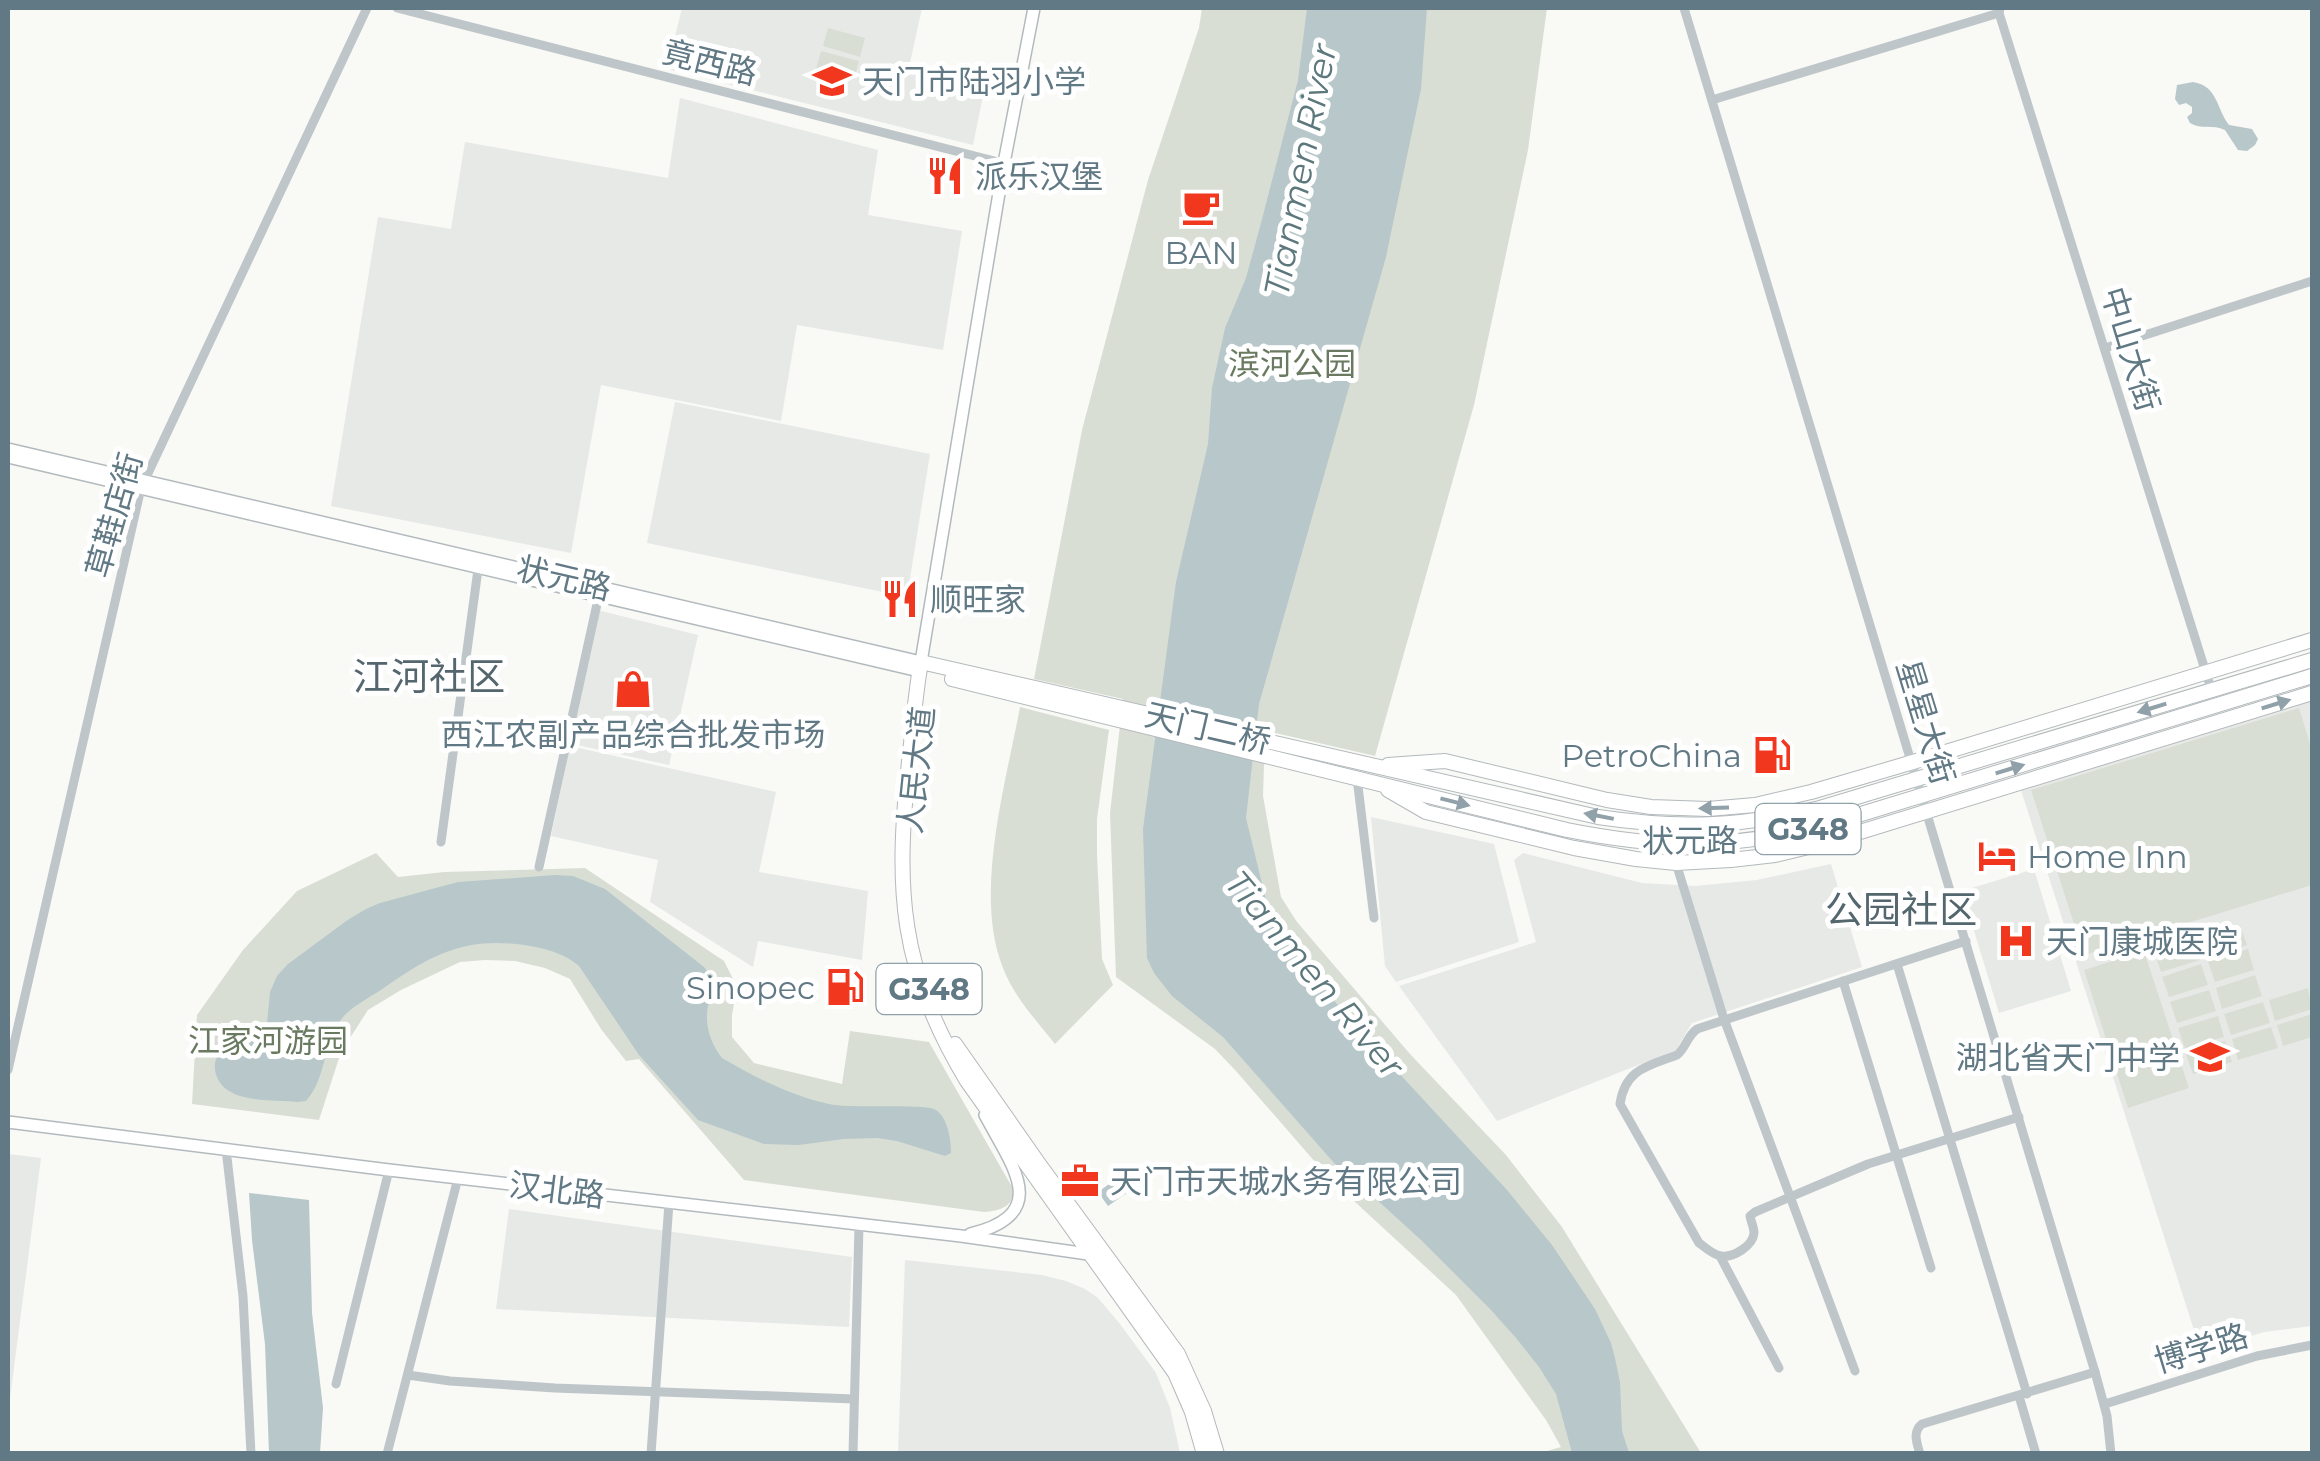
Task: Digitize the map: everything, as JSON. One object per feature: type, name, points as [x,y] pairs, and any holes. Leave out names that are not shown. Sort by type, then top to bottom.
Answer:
[{"type":"highway","points":[[1376,775],[1421,762],[1445,761],[1629,804],[1674,809],[1752,806],[1912,762],[2312,640]]},
{"type":"highway","name":"状元路","points":[[1294,755],[1567,830],[1645,842],[1704,845],[1779,836],[1922,796],[2214,698],[2312,660]]},
{"type":"highway","name":"状元路","points":[[924,667],[1120,714]]},
{"type":"highway","name":"人民大道","points":[[924,667],[902,829],[902,895],[910,947],[927,1002],[967,1081],[1098,1256],[1178,1354],[1198,1397],[1217,1454]]},
{"type":"highway","name":"人民大道","points":[[924,667],[906,863],[909,916],[922,972],[946,1028],[964,1057],[1175,1374],[1192,1412],[1204,1454]]},
{"type":"highway","name":"状元路","points":[[1294,755],[1358,778],[1376,775],[1632,822],[1694,826],[1751,822],[1789,816],[2214,698],[2312,676]]},
{"type":"highway","points":[[1376,775],[1414,806],[1440,816],[1597,853],[1676,863],[1755,858],[1821,844],[2312,693]]},
{"type":"highway","name":"天门二桥","points":[[1120,714],[1294,755]]},
{"type":"highway","points":[[1824,788],[1842,802]]},
{"type":"highway","points":[[1751,822],[1752,806]]},
{"type":"highway","points":[[1755,858],[1779,836]]},
{"type":"main road","name":"人民大道","points":[[924,667],[1007,164],[1038,8]]},
{"type":"main road","name":"状元路","points":[[8,448],[142,484]]},
{"type":"main road","name":"状元路","points":[[8,457],[142,484],[924,667]]},
{"type":"main road","name":"状元路","points":[[479,562],[599,595],[924,667]]},
{"type":"main road","points":[[961,1236],[999,1225],[1014,1211],[1020,1196],[1011,1165],[967,1081]]},
{"type":"main road","name":"汉北路","points":[[8,1122],[961,1236],[1098,1256]]},
{"type":"street","name":"草鞋店街","points":[[8,1070],[142,484],[366,8]]},
{"type":"street","name":"竟西路","points":[[397,8],[1007,164]]},
{"type":"street","name":"星星大街","points":[[1684,8],[2096,1372],[2105,1404],[2111,1454]]},
{"type":"street","points":[[1712,100],[2000,10]]},
{"type":"street","name":"中山大街","points":[[2000,10],[2214,698]]},
{"type":"street","points":[[2105,348],[2312,282]]},
{"type":"street","points":[[441,842],[479,562]]},
{"type":"street","points":[[539,866],[599,595]]},
{"type":"street","points":[[1358,778],[1374,918]]},
{"type":"street","points":[[1676,863],[1724,1019],[1855,1371]]},
{"type":"street","points":[[1966,942],[1691,1033],[1682,1052],[1635,1072],[1620,1104],[1698,1243],[1720,1256],[1737,1252],[1752,1240],[1750,1216],[1754,1212],[1868,1164],[2019,1117]]},
{"type":"street","points":[[1897,964],[2023,1395],[2036,1454]]},
{"type":"street","points":[[1843,981],[1930,1268]]},
{"type":"street","points":[[226,1149],[242,1296],[251,1454]]},
{"type":"street","points":[[336,1384],[389,1170]]},
{"type":"street","points":[[387,1454],[458,1178]]},
{"type":"street","points":[[651,1454],[670,1203]]},
{"type":"street","points":[[853,1454],[860,1226]]},
{"type":"street","points":[[1720,1256],[1780,1368]]},
{"type":"street","name":"博学路","points":[[2105,1404],[2257,1356],[2312,1344]]},
{"type":"street","points":[[1920,1454],[1916,1435],[1922,1424],[2096,1372]]},
{"type":"street","points":[[408,1376],[502,1385],[854,1399]]},
{"type":"shaded area","name":"天门市陆羽小学","points":[[682,8],[922,8],[908,72],[984,91],[973,145],[667,69]]},
{"type":"shaded area","points":[[680,98],[878,150],[868,215],[962,231],[943,350],[797,325],[781,421],[601,385],[571,553],[331,506],[378,217],[451,229],[465,142],[668,178]]},
{"type":"shaded area","points":[[675,402],[930,454],[907,597],[647,543]]},
{"type":"shaded area","name":"西江农副产品综合批发市场","points":[[597,610],[698,635],[669,765],[568,743]]},
{"type":"shaded area","name":"湖北省天门中学","points":[[2312,697],[2312,1326],[2264,1332],[2201,1352],[2020,787]]},
{"type":"shaded area","points":[[570,746],[776,792],[759,872],[868,891],[862,960],[758,941],[753,967],[650,902],[658,860],[551,836]]},
{"type":"shaded area","points":[[1371,817],[1494,844],[1519,942],[1396,982],[1385,966]]},
{"type":"shaded area","points":[[1523,853],[1642,883],[1695,886],[1757,880],[1831,864],[1862,967],[1692,1023],[1676,1050],[1497,1121],[1399,986],[1536,942],[1514,860]]},
{"type":"shaded area","name":"天门康城医院","points":[[2034,869],[2071,991],[1999,1013],[1962,891]]},
{"type":"shaded area","points":[[8,1154],[41,1158],[8,1414]]},
{"type":"shaded area","points":[[509,1209],[852,1257],[849,1327],[496,1309]]},
{"type":"shaded area","points":[[905,1260],[1042,1275],[1066,1281],[1098,1298],[1156,1373],[1170,1408],[1180,1453],[898,1453]]},
{"type":"green space","name":"滨河公园","points":[[1202,8],[1547,8],[1528,150],[1474,405],[1375,756],[1271,732],[1263,796],[1281,897],[1297,922],[1410,1054],[1506,1155],[1562,1227],[1701,1453],[1540,1453],[1561,1447],[1546,1420],[1456,1295],[1329,1178],[1215,1049],[1116,977],[1110,813],[1123,699],[1034,679],[1082,430],[1148,180],[1199,28]]},
{"type":"green space","points":[[828,28],[865,38],[860,57],[823,46]]},
{"type":"green space","points":[[821,51],[859,61],[854,80],[816,69]]},
{"type":"green space","points":[[1020,707],[1109,730],[1097,819],[1097,854],[1102,959],[1113,985],[1055,1044],[1008,979],[995,939],[991,907],[995,838]]},
{"type":"green space","points":[[2299,708],[2312,750],[2312,885],[2084,955],[2031,790]]},
{"type":"green space","name":"江家河游园","points":[[376,853],[398,877],[585,868],[724,961],[737,987],[732,1037],[754,1063],[842,1084],[850,1031],[929,1042],[1012,1187],[1012,1199],[1001,1209],[984,1212],[744,1180],[639,1059],[626,1061],[570,979],[515,961],[460,962],[368,1010],[341,1052],[319,1120],[192,1104],[197,1015],[243,950],[297,891]]},
{"type":"green space","points":[[2240,925],[2247,945],[2207,958],[2201,937]]},
{"type":"green space","points":[[2193,939],[2200,960],[2161,972],[2154,951]]},
{"type":"green space","points":[[2248,949],[2254,970],[2215,982],[2208,962]]},
{"type":"green space","points":[[2144,951],[2189,1088],[2128,1108],[2084,970]]},
{"type":"green space","points":[[2201,964],[2208,985],[2169,997],[2162,977]]},
{"type":"green space","points":[[2255,975],[2262,996],[2222,1009],[2216,988]]},
{"type":"green space","points":[[2308,988],[2312,1009],[2275,1021],[2269,1000]]},
{"type":"green space","points":[[2209,990],[2216,1011],[2177,1023],[2170,1002]]},
{"type":"green space","points":[[2263,1002],[2270,1023],[2231,1035],[2224,1014]]},
{"type":"green space","points":[[2312,1014],[2312,1037],[2283,1046],[2277,1025]]},
{"type":"green space","points":[[2218,1016],[2224,1037],[2185,1049],[2178,1028]]},
{"type":"green space","points":[[2271,1027],[2278,1048],[2238,1060],[2232,1039]]},
{"type":"green space","points":[[2225,1041],[2232,1062],[2193,1074],[2186,1054]]},
{"type":"water","name":"Tianmen River","points":[[1307,8],[1427,8],[1421,89],[1386,257],[1259,704],[1246,818],[1268,908],[1283,936],[1359,1030],[1507,1190],[1552,1245],[1595,1309],[1615,1358],[1622,1431],[1629,1453],[1572,1453],[1556,1394],[1516,1338],[1422,1241],[1347,1177],[1223,1037],[1172,996],[1147,958],[1143,829],[1176,582],[1208,444],[1212,388],[1225,328],[1246,278],[1298,80]]},
{"type":"water","points":[[2193,82],[2212,93],[2229,125],[2252,129],[2258,139],[2255,145],[2247,151],[2238,150],[2225,130],[2190,123],[2187,117],[2192,107],[2186,103],[2179,105],[2175,99],[2177,85]]},
{"type":"water","points":[[573,876],[605,889],[704,967],[711,983],[709,1031],[722,1058],[774,1085],[829,1104],[936,1110],[946,1124],[951,1153],[945,1156],[877,1138],[764,1144],[698,1120],[639,1055],[579,966],[550,950],[508,943],[468,946],[434,957],[351,1009],[337,1026],[318,1081],[306,1101],[248,1098],[236,1095],[219,1081],[215,1063],[223,1049],[251,1040],[264,1031],[270,992],[277,976],[349,919],[380,903],[458,882]]},
{"type":"water","points":[[1133,1167],[1144,1181],[1108,1206],[1098,1192]]},
{"type":"water","points":[[249,1193],[309,1200],[312,1313],[323,1408],[320,1453],[269,1453],[265,1344]]},
{"type":"place","name":"天门市陆羽小学","points":[[832,81]]},
{"type":"place","name":"派乐汉堡","points":[[945,176]]},
{"type":"place","name":"BAN","points":[[1201,207]]},
{"type":"place","name":"顺旺家","points":[[900,599]]},
{"type":"place","name":"西江农副产品综合批发市场","points":[[633,689]]},
{"type":"place","name":"PetroChina","points":[[1772,755]]},
{"type":"place","name":"Home Inn","points":[[1997,856]]},
{"type":"place","name":"天门康城医院","points":[[2016,941]]},
{"type":"place","name":"Sinopec","points":[[845,987]]},
{"type":"place","name":"湖北省天门中学","points":[[2210,1057]]},
{"type":"place","name":"天门市天城水务有限公司","points":[[1080,1181]]},
{"type":"district","name":"江河社区","points":[[429,676]]},
{"type":"district","name":"公园社区","points":[[1901,909]]}]
